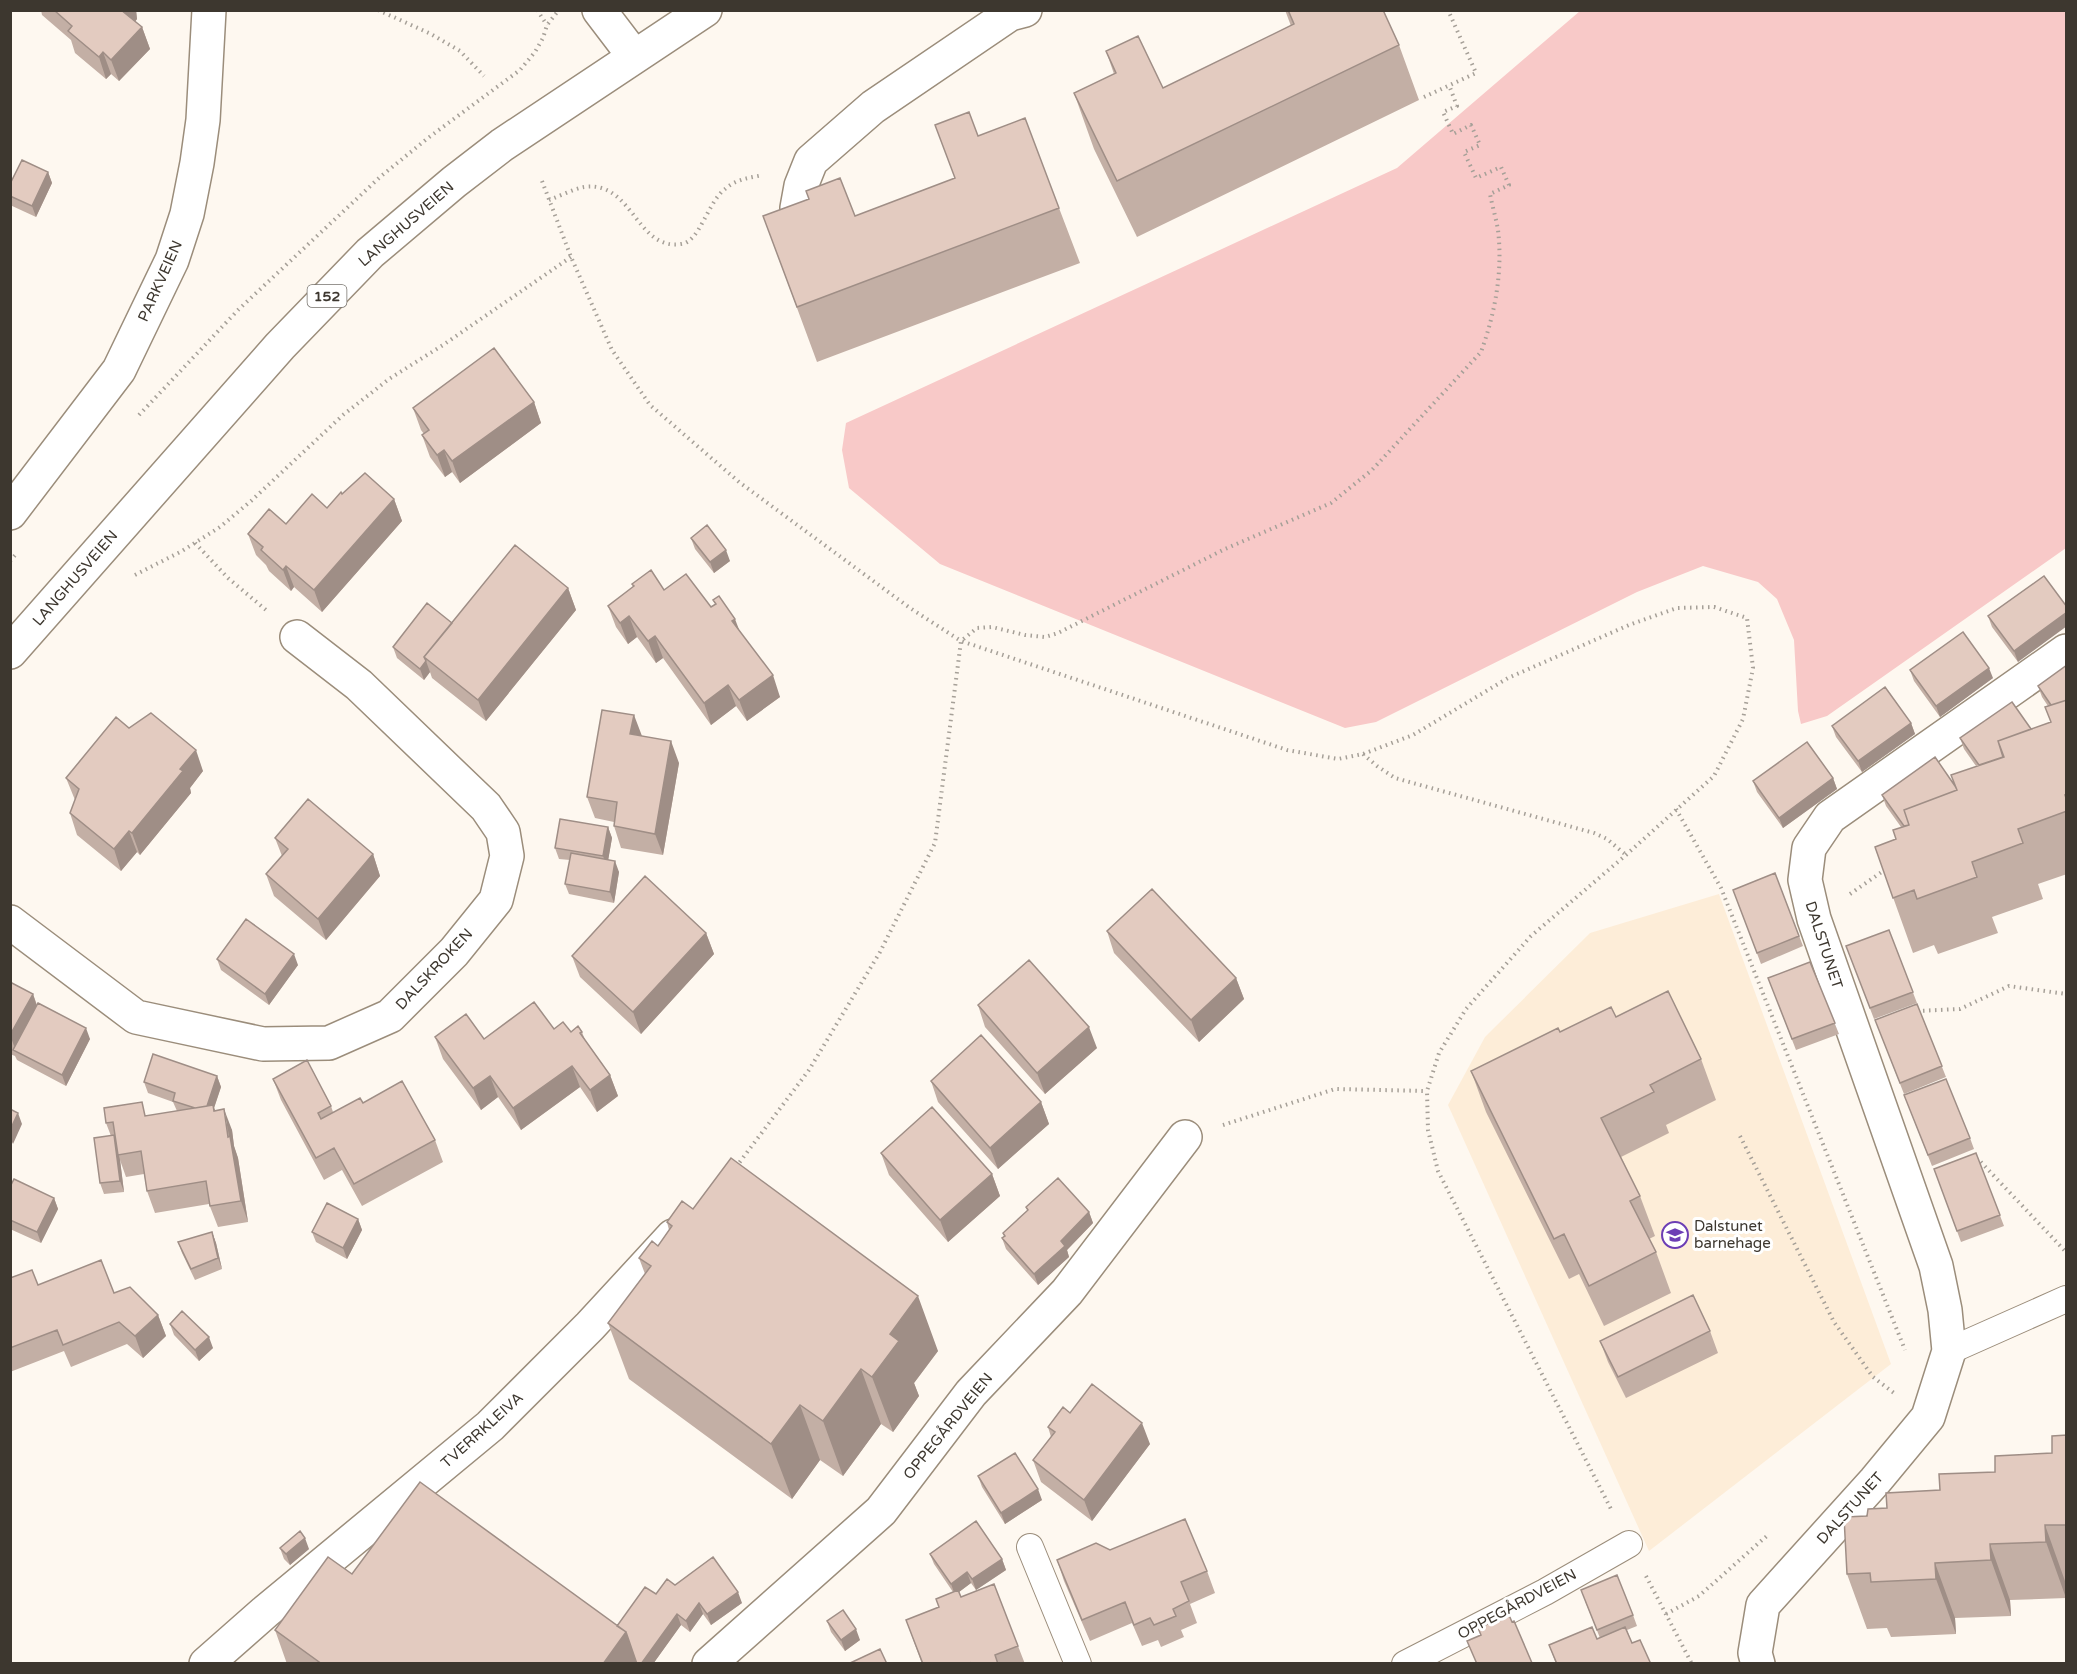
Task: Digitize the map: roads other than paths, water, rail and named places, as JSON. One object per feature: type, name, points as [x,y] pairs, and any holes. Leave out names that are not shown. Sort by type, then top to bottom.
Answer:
[{"type":"street","name":"PARKVEIEN","points":[[10,513],[119,370],[172,260],[188,214],[197,163],[203,120],[209,10]]},
{"type":"street","points":[[599,10],[634,56]]},
{"type":"street","points":[[800,228],[797,208],[801,186],[811,161],[873,107],[1010,14],[1025,10]]},
{"type":"street","name":"LANGHUSVEIEN","points":[[10,652],[258,370],[370,253],[502,145],[634,56],[686,15]]},
{"type":"street","name":"DALSKROKEN","points":[[10,922],[136,1017],[263,1044],[329,1043],[390,1016],[454,952],[496,900],[507,856],[503,832],[486,807],[359,685],[297,637]]},
{"type":"street","name":"DALSTUNET","points":[[1758,1664],[1755,1653],[1763,1605],[1888,1490],[1928,1417],[1949,1351],[1945,1310],[1936,1266],[1814,919],[1805,880],[1809,848],[1830,817],[2067,651]]},
{"type":"street","name":"OPPEGÅRDVEIEN","points":[[709,1664],[881,1511],[971,1394],[1066,1292],[1185,1137]]},
{"type":"street","name":"TVERRKLEIVA","points":[[206,1664],[265,1612],[490,1426],[590,1326],[733,1170]]},
{"type":"lane","points":[[1949,1351],[2067,1299]]},
{"type":"lane","name":"OPPEGÅRDVEIEN","points":[[1405,1664],[1545,1592],[1629,1544]]},
{"type":"lane","points":[[1030,1546],[1078,1664]]},
{"type":"place","name":"Dalstunet barnehage","points":[[1675,1235]]}]
